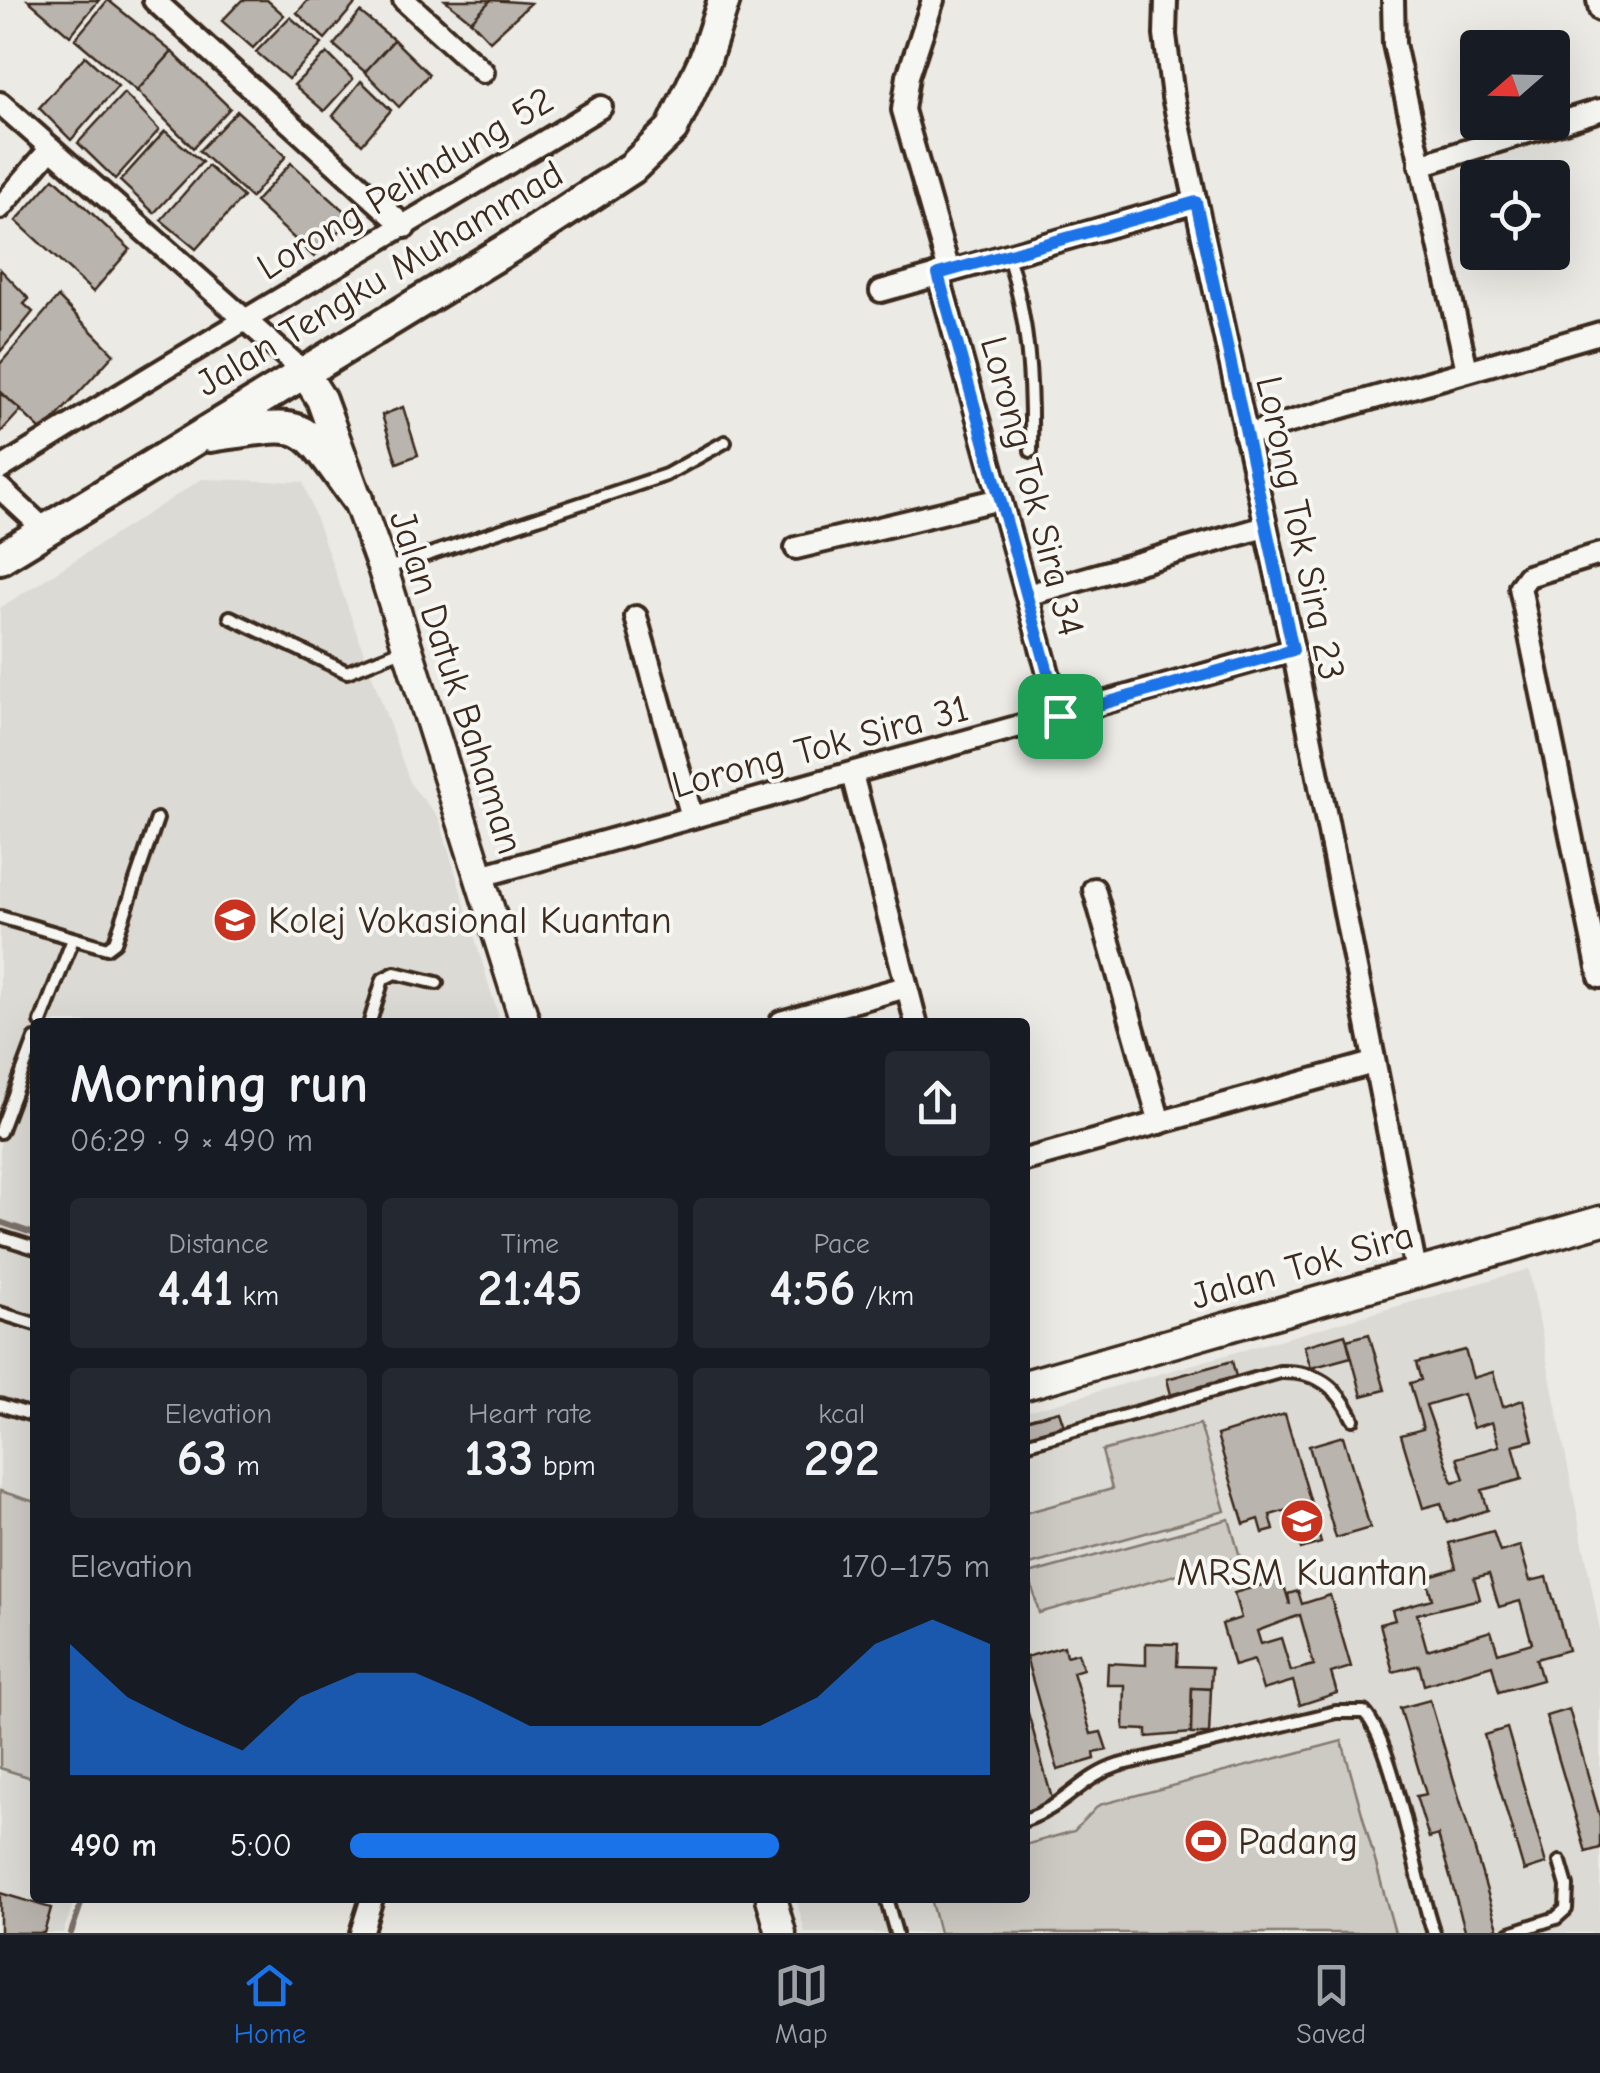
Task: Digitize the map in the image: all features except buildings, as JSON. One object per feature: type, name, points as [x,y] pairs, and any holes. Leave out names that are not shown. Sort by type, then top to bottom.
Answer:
[{"type":"main road","name":"Jalan Tengku Muhammad","points":[[0,558],[525,238],[654,150],[672,130],[689,98],[724,0]]},
{"type":"main road","points":[[194,438],[280,426],[303,430],[325,451],[357,498]]},
{"type":"street","points":[[154,0],[405,227]]},
{"type":"street","points":[[404,0],[483,72]]},
{"type":"street","name":"Lorong Tok Sira 34","points":[[933,0],[908,76],[903,110],[1000,499],[1060,716]]},
{"type":"street","name":"Lorong Tok Sira 23","points":[[1166,0],[1173,96],[1293,650],[1416,1271]]},
{"type":"street","points":[[1394,0],[1394,44],[1467,370]]},
{"type":"street","points":[[1598,0],[1600,10]]},
{"type":"street","points":[[0,103],[303,372]]},
{"type":"street","name":"Lorong Pelindung 52","points":[[0,469],[601,107]]},
{"type":"street","points":[[1420,166],[1600,110]]},
{"type":"street","points":[[0,208],[51,148]]},
{"type":"street","points":[[881,291],[1196,202]]},
{"type":"street","points":[[1245,435],[1600,332]]},
{"type":"street","name":"Jalan Datuk Bahaman","points":[[303,372],[321,399],[383,570],[524,1018]]},
{"type":"street","points":[[0,488],[45,530]]},
{"type":"street","points":[[796,548],[1000,499]]},
{"type":"street","points":[[1026,595],[1266,526]]},
{"type":"street","points":[[1600,554],[1528,576],[1520,587],[1600,978]]},
{"type":"street","points":[[636,617],[692,817]]},
{"type":"street","name":"Lorong Tok Sira 31","points":[[481,876],[1293,650]]},
{"type":"street","points":[[852,774],[915,1018]]},
{"type":"street","points":[[1094,889],[1160,1122]]},
{"type":"street","points":[[795,1018],[906,987]]},
{"type":"street","points":[[1030,1159],[1373,1062]]},
{"type":"street","name":"Jalan Tok Sira","points":[[1030,1385],[1600,1221]]},
{"type":"street","points":[[361,1933],[370,1903]]},
{"type":"street","points":[[772,1903],[781,1933]]},
{"type":"lane","points":[[1007,255],[1028,339],[1031,450]]},
{"type":"lane","points":[[383,570],[666,475],[724,442]]},
{"type":"lane","points":[[230,618],[347,672],[408,648]]},
{"type":"lane","points":[[0,917],[106,948],[115,942],[157,820]]},
{"type":"lane","points":[[44,1018],[73,940]]},
{"type":"lane","points":[[371,1018],[383,979],[395,973],[437,983]]},
{"type":"lane","points":[[0,1132],[30,1052]]},
{"type":"lane","points":[[0,1237],[30,1246]]},
{"type":"lane","points":[[0,1313],[30,1322]]},
{"type":"lane","points":[[1030,1443],[1280,1372],[1312,1374],[1329,1385],[1343,1399],[1352,1419]]},
{"type":"lane","points":[[0,1405],[30,1414]]},
{"type":"lane","points":[[1030,1818],[1062,1804],[1091,1776],[1104,1770],[1336,1712],[1364,1712],[1375,1724],[1383,1746],[1434,1933]]},
{"type":"lane","points":[[1510,1933],[1556,1918],[1566,1908],[1567,1886],[1560,1862]]},
{"type":"lane","points":[[887,1903],[896,1933]]},
{"type":"shaded area","name":"Kolej Vokasional Kuantan","points":[[202,479],[303,482],[411,785],[439,818],[499,1018],[30,1018],[30,1903],[73,1903],[63,1933],[0,1933],[0,608]]},
{"type":"shaded area","name":"MRSM Kuantan","points":[[1529,1269],[1600,1630],[1600,1933],[805,1933],[797,1903],[1030,1903],[1030,1411]]},
{"type":"shaded area","points":[[1200,1424],[1225,1511],[1030,1565],[1030,1512],[1112,1489],[1102,1451]]},
{"type":"shaded area","points":[[0,1491],[30,1500],[30,1777],[0,1768]]},
{"type":"shaded area","points":[[1229,1519],[1240,1557],[1039,1613],[1030,1574]]},
{"type":"shaded area","name":"Padang","points":[[1342,1741],[1395,1933],[939,1933],[931,1903],[1030,1903],[1030,1844],[1074,1831],[1099,1805]]},
{"type":"waterway","points":[[0,1222],[30,1232]]},
{"type":"waterway","points":[[71,1933],[81,1903]]},
{"type":"place","name":"Kolej Vokasional Kuantan","points":[[235,920]]},
{"type":"place","name":"MRSM Kuantan","points":[[1302,1521]]},
{"type":"place","name":"Padang","points":[[1206,1841]]},
{"type":"route","points":[[1196,202],[1293,650],[1060,716],[938,274],[1196,202]]}]
